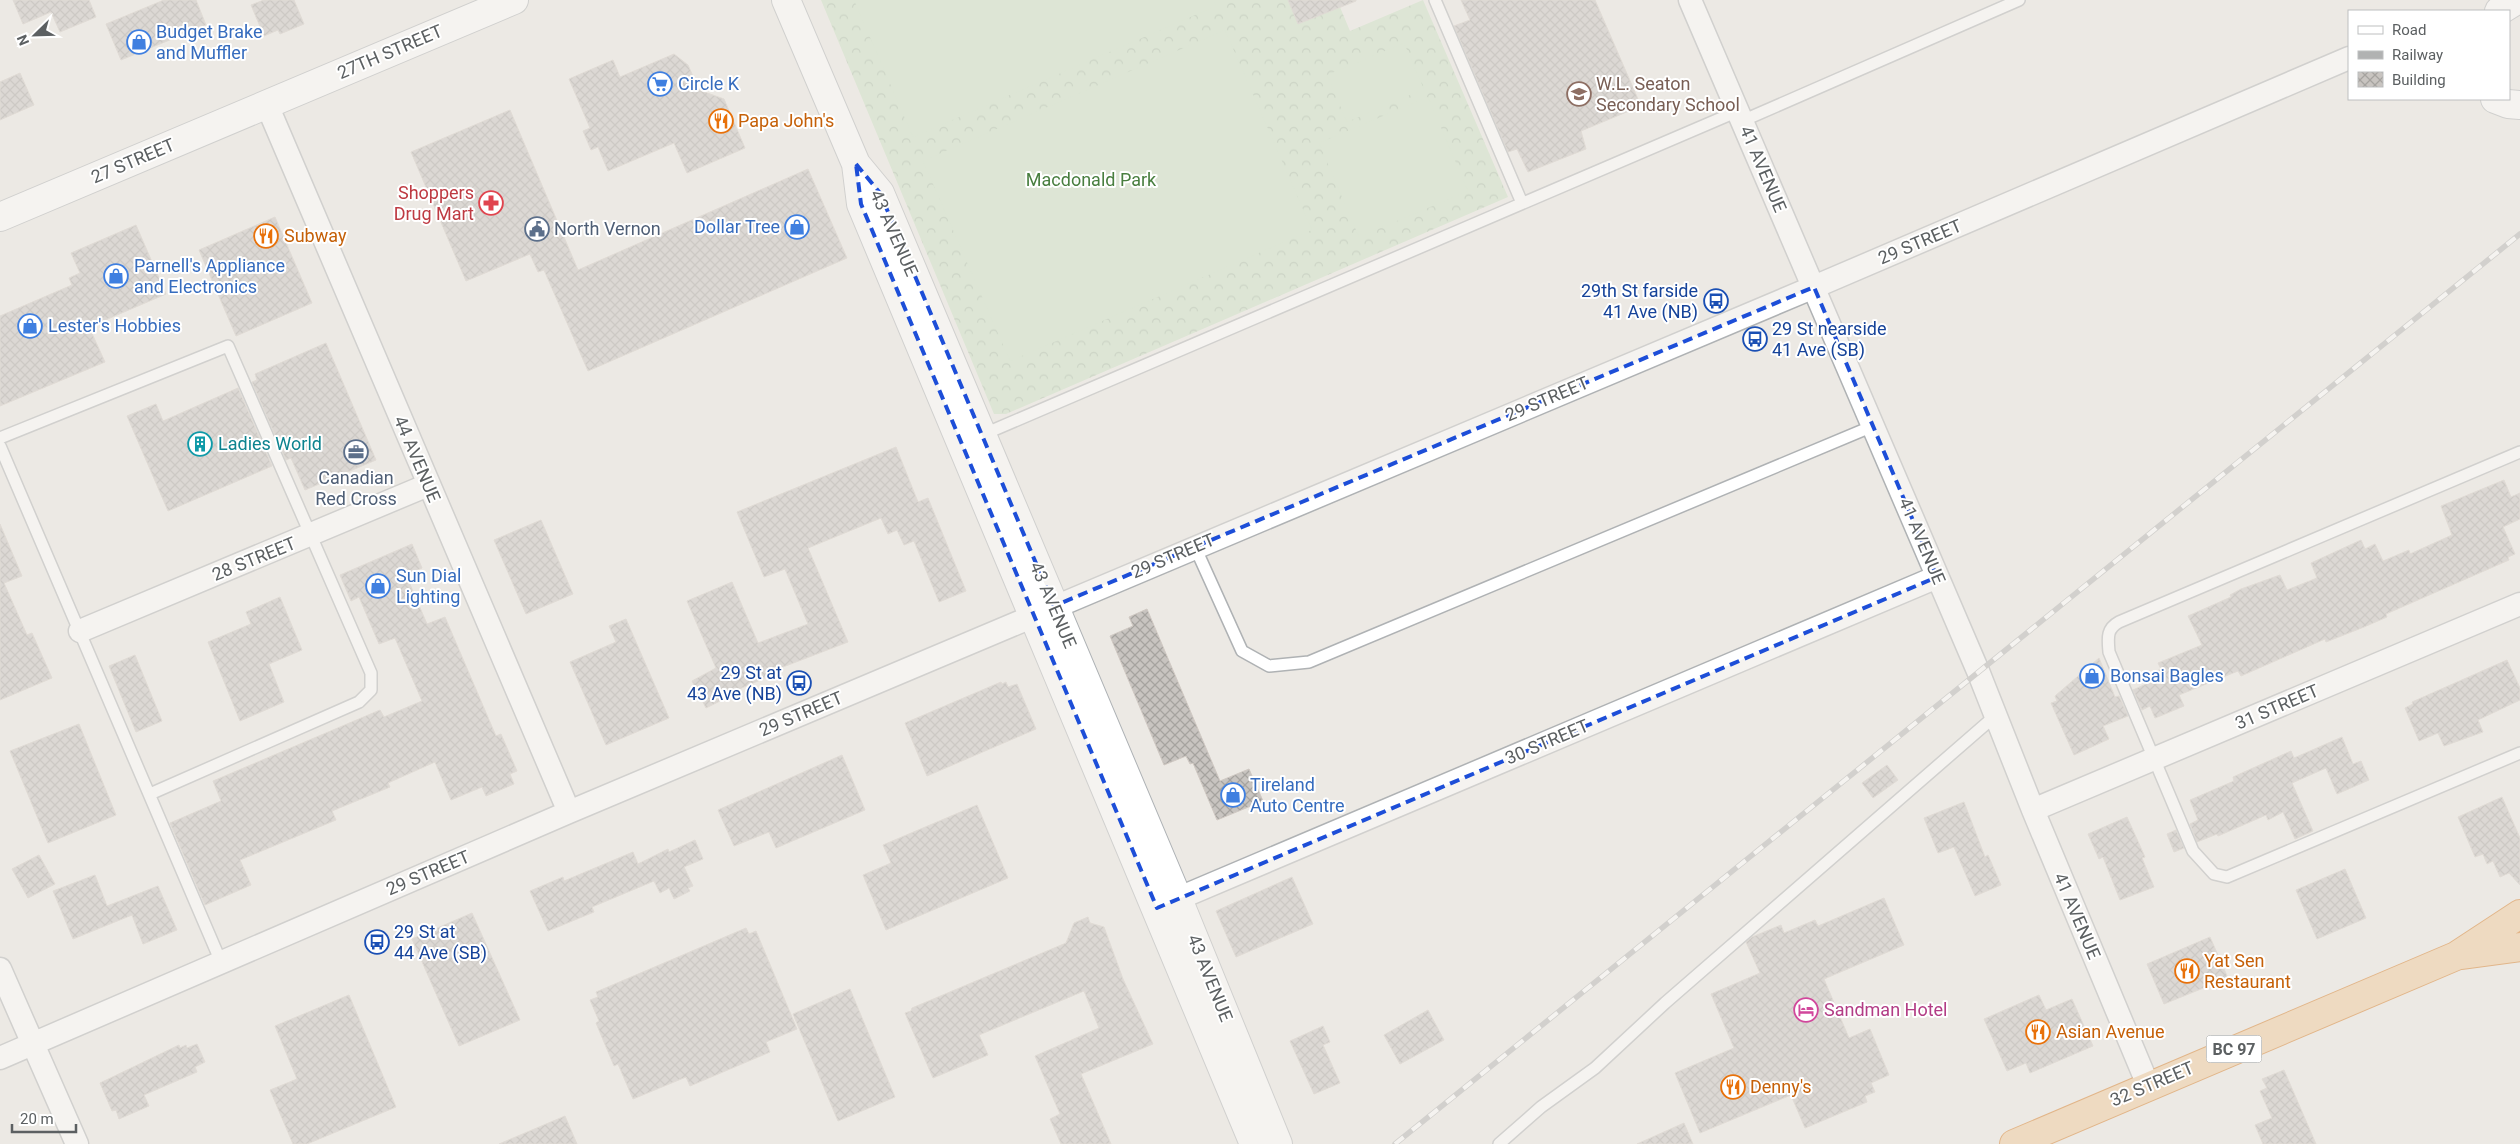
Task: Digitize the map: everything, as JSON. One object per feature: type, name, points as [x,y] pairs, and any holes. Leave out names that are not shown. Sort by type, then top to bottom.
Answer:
[{"type":"highway","name":"32 STREET","points":[[2014,1144],[2148,1085],[2456,956],[2520,914]]},
{"type":"highway","name":"32 STREET","points":[[2456,956],[2520,947]]},
{"type":"street","name":"27TH STREET","points":[[267,105],[514,0]]},
{"type":"street","name":"41 AVENUE","points":[[1694,1],[1740,116],[1937,577],[2148,1085]]},
{"type":"street","points":[[785,4],[856,164]]},
{"type":"street","name":"29 STREET","points":[[0,1058],[568,812],[1814,288],[2348,58]]},
{"type":"street","points":[[2498,100],[2508,104],[2520,105]]},
{"type":"street","name":"27 STREET","points":[[0,217],[267,105]]},
{"type":"street","name":"44 AVENUE","points":[[267,105],[568,812]]},
{"type":"street","name":"43 AVENUE","points":[[856,164],[880,194],[981,436],[1043,611]]},
{"type":"street","name":"43 AVENUE","points":[[856,164],[861,204],[1043,611],[1168,903],[1278,1144]]},
{"type":"street","name":"28 STREET","points":[[80,631],[311,536],[428,485]]},
{"type":"street","name":"30 STREET","points":[[1168,903],[1937,577]]},
{"type":"street","name":"31 STREET","points":[[2033,810],[2520,604]]},
{"type":"street","name":"43 AVENUE","points":[[1168,903],[1254,1144]]},
{"type":"street","points":[[0,969],[77,1144]]},
{"type":"lane","points":[[1435,0],[1522,203]]},
{"type":"lane","points":[[981,436],[1522,203],[1740,116],[2019,0]]},
{"type":"lane","points":[[0,438],[228,346],[371,673],[372,690],[359,702],[150,794]]},
{"type":"lane","points":[[1195,547],[1242,651],[1269,666],[1309,662],[1873,426]]},
{"type":"lane","points":[[0,446],[222,962]]},
{"type":"lane","points":[[2520,452],[2111,627],[2108,634],[2110,652],[2153,759],[2193,851],[2214,874],[2227,878],[2520,753]]},
{"type":"lane","points":[[1499,1144],[1541,1107],[1595,1068],[1665,1003],[1995,716]]},
{"type":"highlighted area","points":[[856,164],[880,193],[1054,606],[1814,287],[1937,577],[1157,908],[861,204]]},
{"type":"green space","name":"Macdonald Park","points":[[821,0],[1337,0],[1350,31],[1423,0],[1508,197],[1006,414],[994,414]]},
{"type":"green space","points":[[854,0],[1213,0],[1216,6],[913,137]]},
{"type":"green space","points":[[1225,30],[1312,230],[1010,361],[923,161]]},
{"type":"green space","points":[[1404,43],[1424,89],[1347,122],[1327,75]]},
{"type":"green space","points":[[1428,97],[1468,191],[1359,237],[1319,143]]},
{"type":"building","points":[[13,0],[89,0],[96,17],[60,32],[51,12],[23,24]]},
{"type":"building","name":"Budget Brake and Muffler","points":[[164,0],[196,0],[206,25],[121,60],[106,24]]},
{"type":"building","points":[[264,0],[294,0],[304,24],[280,34],[278,30],[264,36],[251,5]]},
{"type":"building","points":[[1288,0],[1356,0],[1356,1],[1298,24]]},
{"type":"building","points":[[1461,0],[1595,0],[1641,106],[1581,131],[1586,149],[1528,172],[1517,149],[1508,152],[1454,26],[1470,20]]},
{"type":"building","points":[[674,54],[688,65],[699,90],[724,99],[745,148],[687,173],[674,143],[608,171],[598,147],[591,150],[583,131],[590,128],[569,79],[613,60],[620,77]]},
{"type":"building","points":[[20,73],[34,105],[0,120],[0,82]]},
{"type":"building","points":[[510,110],[578,270],[808,169],[847,258],[588,371],[544,270],[538,272],[530,254],[466,281],[411,152]]},
{"type":"building","points":[[275,217],[312,303],[236,336],[199,250]]},
{"type":"building","points":[[136,225],[166,294],[89,327],[105,362],[0,406],[0,316],[72,285],[69,278],[80,273],[71,253]]},
{"type":"building","points":[[326,343],[376,460],[305,490],[291,458],[286,460],[252,382],[257,380],[255,374]]},
{"type":"building","name":"Ladies World","points":[[238,388],[272,466],[168,511],[127,416],[156,404],[163,421]]},
{"type":"building","points":[[896,447],[918,502],[928,498],[966,591],[939,602],[914,541],[904,545],[897,530],[888,534],[881,518],[808,548],[848,642],[770,672],[772,675],[723,696],[724,699],[706,708],[692,681],[716,668],[687,601],[732,582],[758,643],[808,624],[785,569],[764,577],[737,512]]},
{"type":"building","points":[[2504,480],[2511,497],[2520,493],[2520,519],[2503,527],[2515,554],[2508,557],[2509,560],[2386,614],[2387,617],[2364,627],[2326,642],[2325,639],[2241,676],[2238,671],[2179,695],[2184,706],[2165,714],[2155,718],[2150,706],[2142,710],[2133,690],[2148,683],[2145,676],[2161,669],[2158,663],[2202,645],[2188,616],[2231,597],[2230,595],[2241,589],[2280,575],[2287,590],[2317,578],[2311,563],[2361,540],[2365,549],[2375,544],[2383,561],[2409,550],[2410,554],[2452,535],[2441,506]]},
{"type":"building","points":[[541,520],[573,594],[526,614],[494,540]]},
{"type":"building","points":[[0,524],[22,576],[4,583],[27,635],[32,633],[52,678],[0,700]]},
{"type":"building","points":[[412,544],[422,568],[406,575],[427,624],[445,617],[496,736],[501,734],[517,771],[510,774],[514,784],[486,796],[482,787],[451,800],[435,762],[388,783],[390,787],[332,811],[336,820],[240,860],[251,885],[205,905],[170,823],[221,801],[213,781],[380,710],[384,717],[422,701],[395,638],[379,644],[359,597],[351,601],[340,575]]},
{"type":"building","points":[[280,597],[302,650],[269,664],[284,702],[240,721],[208,642],[251,624],[246,612]]},
{"type":"building","points":[[1147,609],[1220,781],[1249,769],[1263,801],[1217,820],[1193,763],[1190,764],[1186,756],[1164,765],[1110,636],[1133,626],[1129,617]]},
{"type":"building","points":[[626,619],[669,718],[606,745],[570,662],[616,642],[609,626]]},
{"type":"building","points":[[135,655],[162,721],[136,732],[109,666]]},
{"type":"building","points":[[2099,658],[2115,697],[2119,696],[2128,716],[2103,726],[2109,739],[2074,755],[2051,703],[2057,701],[2055,696]]},
{"type":"building","points":[[2507,660],[2520,688],[2520,700],[2478,720],[2483,732],[2444,746],[2438,733],[2419,741],[2405,708],[2413,704],[2412,702]]},
{"type":"building","points":[[1001,682],[1002,684],[1006,682],[1008,687],[1017,684],[1036,729],[927,776],[905,723]]},
{"type":"building","points":[[79,724],[116,815],[48,843],[10,751]]},
{"type":"building","points":[[2342,737],[2353,764],[2361,761],[2369,780],[2337,794],[2326,768],[2292,783],[2313,831],[2295,839],[2283,812],[2268,820],[2266,815],[2218,836],[2217,834],[2197,842],[2190,824],[2198,820],[2190,800],[2234,781],[2233,777],[2291,751],[2294,758]]},
{"type":"building","points":[[842,755],[865,810],[776,848],[769,832],[734,846],[718,810]]},
{"type":"building","points":[[1887,765],[1898,780],[1873,798],[1862,783]]},
{"type":"building","points":[[2502,797],[2520,838],[2520,885],[2509,873],[2500,877],[2493,861],[2487,864],[2483,854],[2475,857],[2458,817]]},
{"type":"building","points":[[1964,802],[1985,857],[1988,855],[2001,885],[1975,896],[1954,847],[1938,853],[1924,818]]},
{"type":"building","points":[[977,805],[1008,878],[886,930],[863,875],[891,863],[883,845]]},
{"type":"building","points":[[2127,817],[2145,857],[2142,858],[2154,887],[2120,900],[2103,857],[2099,859],[2088,834]]},
{"type":"building","points":[[2176,830],[2184,848],[2174,852],[2167,834]]},
{"type":"building","points":[[695,840],[703,859],[684,867],[693,886],[688,888],[690,891],[674,899],[669,888],[660,893],[654,881],[592,907],[594,912],[548,931],[530,891],[563,877],[564,881],[633,852],[638,864],[668,849],[669,852]]},
{"type":"building","points":[[39,855],[55,884],[28,898],[12,869]]},
{"type":"building","points":[[2345,869],[2366,918],[2317,939],[2296,890]]},
{"type":"building","points":[[95,875],[107,906],[158,886],[177,930],[143,944],[132,915],[73,939],[53,891]]},
{"type":"building","points":[[1292,877],[1313,924],[1236,957],[1216,911]]},
{"type":"building","name":"Sandman Hotel","points":[[1884,898],[1904,945],[1824,979],[1849,1038],[1870,1029],[1889,1075],[1871,1083],[1875,1092],[1865,1096],[1867,1102],[1805,1128],[1791,1095],[1700,1133],[1675,1073],[1734,1048],[1711,994],[1760,973],[1746,942],[1752,937],[1781,925],[1784,933],[1815,920],[1818,926]]},
{"type":"building","points":[[472,913],[520,1020],[459,1046],[412,939]]},
{"type":"building","points":[[1088,917],[1090,923],[1104,927],[1123,979],[1153,1044],[1081,1074],[1111,1144],[1061,1144],[1050,1119],[1060,1114],[1035,1056],[1099,1028],[1084,991],[979,1035],[988,1055],[933,1078],[905,1013],[911,1011],[912,1008],[1066,943],[1074,923]]},
{"type":"building","points":[[746,928],[749,934],[756,931],[797,1029],[766,1042],[770,1052],[690,1086],[686,1077],[633,1099],[618,1064],[614,1066],[596,1023],[599,1021],[590,1000],[598,997],[596,992]]},
{"type":"building","name":"Yat Sen Restaurant","points":[[2210,937],[2228,978],[2164,1004],[2147,964]]},
{"type":"building","points":[[850,989],[895,1097],[838,1121],[793,1014]]},
{"type":"building","points":[[349,995],[396,1107],[307,1144],[293,1144],[270,1090],[297,1079],[275,1026]]},
{"type":"building","name":"Asian Avenue","points":[[2039,995],[2046,1010],[2072,999],[2093,1046],[2030,1073],[2026,1063],[2007,1071],[1984,1019]]},
{"type":"building","points":[[1428,1010],[1444,1040],[1400,1064],[1384,1035]]},
{"type":"building","points":[[1323,1026],[1330,1042],[1323,1045],[1340,1083],[1314,1094],[1290,1041]]},
{"type":"building","points":[[197,1044],[205,1062],[195,1067],[197,1072],[144,1095],[149,1106],[119,1119],[116,1110],[112,1111],[100,1083],[179,1045],[180,1048],[186,1045],[187,1048]]},
{"type":"building","points":[[2284,1070],[2316,1144],[2263,1144],[2255,1125],[2272,1118],[2260,1091],[2267,1088],[2262,1079]]},
{"type":"building","points":[[565,1116],[577,1144],[499,1144]]},
{"type":"building","points":[[1684,1123],[1693,1144],[1637,1144]]},
{"type":"railway","points":[[1395,1144],[2520,234]]},
{"type":"place","name":"Budget Brake and Muffler","points":[[139,42]]},
{"type":"place","name":"Circle K","points":[[660,84]]},
{"type":"place","name":"W.L. Seaton Secondary School","points":[[1579,94]]},
{"type":"place","name":"Papa John's","points":[[721,121]]},
{"type":"place","name":"Shoppers Drug Mart","points":[[491,203]]},
{"type":"place","name":"Dollar Tree","points":[[797,227]]},
{"type":"place","name":"North Vernon","points":[[537,229]]},
{"type":"place","name":"Subway","points":[[266,236]]},
{"type":"place","name":"Parnell's Appliance and Electronics","points":[[116,276]]},
{"type":"place","name":"29th St farside 41 Ave (NB)","points":[[1716,301]]},
{"type":"place","name":"Lester's Hobbies","points":[[30,326]]},
{"type":"place","name":"29 St nearside 41 Ave (SB)","points":[[1755,339]]},
{"type":"place","name":"Ladies World","points":[[200,444]]},
{"type":"place","name":"Canadian Red Cross","points":[[356,452]]},
{"type":"place","name":"Sun Dial Lighting","points":[[378,586]]},
{"type":"place","name":"Bonsai Bagles","points":[[2092,676]]},
{"type":"place","name":"29 St at 43 Ave (NB)","points":[[799,683]]},
{"type":"place","name":"Tireland Auto Centre","points":[[1233,795]]},
{"type":"place","name":"29 St at 44 Ave (SB)","points":[[377,942]]},
{"type":"place","name":"Yat Sen Restaurant","points":[[2187,971]]},
{"type":"place","name":"Sandman Hotel","points":[[1806,1010]]},
{"type":"place","name":"Asian Avenue","points":[[2038,1032]]},
{"type":"place","name":"Denny's","points":[[1733,1087]]}]
